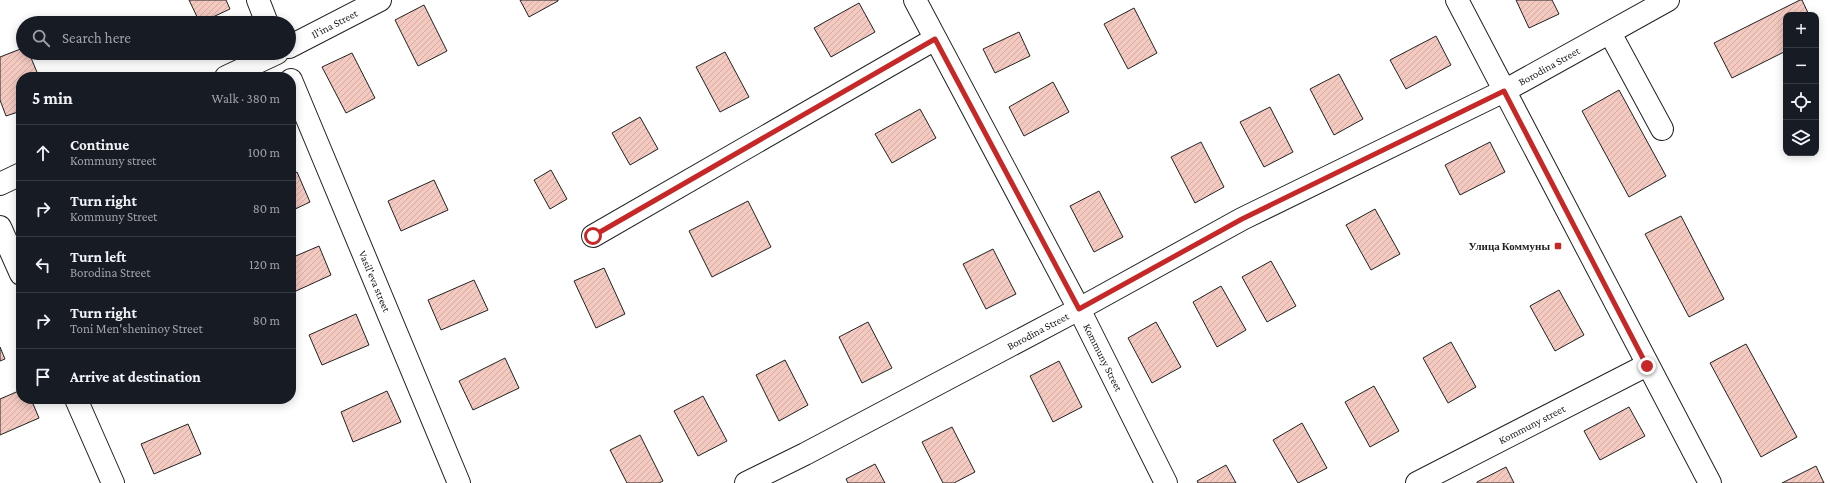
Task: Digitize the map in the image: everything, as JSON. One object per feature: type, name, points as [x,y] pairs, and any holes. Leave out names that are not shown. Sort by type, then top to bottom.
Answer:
[{"type":"street","points":[[258,0],[264,16]]},
{"type":"street","name":"Il'ina Street","points":[[296,43],[380,0]]},
{"type":"street","name":"Kommuny Street","points":[[915,0],[1079,309],[1166,483]]},
{"type":"street","points":[[1457,0],[1647,366],[1710,483]]},
{"type":"street","name":"Borodina Street","points":[[746,483],[805,454],[1079,309],[1242,219],[1504,91],[1668,0]]},
{"type":"street","points":[[1610,33],[1662,129]]},
{"type":"street","points":[[593,236],[935,39]]},
{"type":"street","points":[[237,72],[263,60]]},
{"type":"street","points":[[282,60],[288,72]]},
{"type":"street","name":"Vasil'eva street","points":[[296,92],[459,483]]},
{"type":"street","points":[[0,184],[16,176]]},
{"type":"street","points":[[0,227],[16,263]]},
{"type":"street","name":"Kommuny street","points":[[1417,483],[1647,366]]},
{"type":"street","points":[[78,404],[113,483]]},
{"type":"building","points":[[189,0],[226,0],[230,9],[215,16],[197,16]]},
{"type":"building","points":[[520,0],[558,0],[558,1],[529,17]]},
{"type":"building","points":[[1516,0],[1552,0],[1559,14],[1529,28]]},
{"type":"building","points":[[1800,0],[1802,0],[1808,12],[1783,12],[1783,52],[1732,78],[1714,43]]},
{"type":"building","points":[[859,3],[875,32],[831,57],[814,28]]},
{"type":"building","points":[[424,5],[447,51],[418,66],[395,20]]},
{"type":"building","points":[[1134,8],[1157,53],[1128,69],[1104,24]]},
{"type":"building","points":[[1019,32],[1030,56],[995,73],[983,49]]},
{"type":"building","points":[[1436,36],[1451,65],[1406,89],[1390,60]]},
{"type":"building","points":[[16,51],[16,60],[32,60],[37,72],[16,72],[16,113],[6,116],[0,100],[0,57]]},
{"type":"building","points":[[725,52],[749,97],[720,112],[696,67]]},
{"type":"building","points":[[352,53],[375,98],[346,113],[322,67]]},
{"type":"building","points":[[1339,74],[1363,119],[1334,135],[1310,89]]},
{"type":"building","points":[[1053,82],[1069,112],[1024,136],[1009,107]]},
{"type":"building","points":[[1619,90],[1666,176],[1629,197],[1582,111]]},
{"type":"building","points":[[1270,107],[1293,152],[1264,167],[1240,122]]},
{"type":"building","points":[[920,109],[936,138],[892,163],[875,134]]},
{"type":"building","points":[[640,117],[658,149],[630,165],[612,133]]},
{"type":"building","points":[[1201,142],[1224,187],[1195,203],[1171,157]]},
{"type":"building","points":[[1490,142],[1505,172],[1460,195],[1445,165]]},
{"type":"building","points":[[551,170],[567,199],[550,209],[534,180]]},
{"type":"building","points":[[296,172],[310,202],[296,209]]},
{"type":"building","points":[[434,180],[448,210],[401,231],[388,201]]},
{"type":"building","points":[[1099,191],[1123,237],[1094,252],[1070,206]]},
{"type":"building","points":[[748,201],[771,247],[712,277],[689,231]]},
{"type":"building","points":[[1375,209],[1400,254],[1371,270],[1346,225]]},
{"type":"building","points":[[1681,216],[1724,299],[1689,317],[1645,234]]},
{"type":"building","points":[[319,246],[331,275],[296,291],[296,256]]},
{"type":"building","points":[[993,249],[1016,294],[986,309],[963,264]]},
{"type":"building","points":[[1271,261],[1296,306],[1267,322],[1242,277]]},
{"type":"building","points":[[604,268],[625,314],[596,328],[574,281]]},
{"type":"building","points":[[474,280],[488,310],[441,330],[428,300]]},
{"type":"building","points":[[1221,286],[1246,330],[1217,347],[1193,302]]},
{"type":"building","points":[[1559,290],[1584,335],[1555,351],[1530,306]]},
{"type":"building","points":[[356,314],[369,345],[322,365],[309,335]]},
{"type":"building","points":[[868,322],[892,368],[862,383],[839,337]]},
{"type":"building","points":[[1156,322],[1181,367],[1152,383],[1128,338]]},
{"type":"building","points":[[1451,342],[1476,387],[1448,403],[1423,358]]},
{"type":"building","points":[[1746,344],[1797,437],[1761,457],[1710,363]]},
{"type":"building","points":[[0,347],[5,359],[0,361]]},
{"type":"building","points":[[505,358],[519,388],[473,410],[459,381]]},
{"type":"building","points":[[785,360],[808,405],[779,421],[756,375]]},
{"type":"building","points":[[1059,361],[1082,407],[1053,422],[1030,376]]},
{"type":"building","points":[[1374,386],[1399,431],[1370,447],[1345,402]]},
{"type":"building","points":[[387,391],[401,422],[353,442],[341,412]]},
{"type":"building","points":[[16,392],[16,404],[33,404],[39,418],[0,435],[0,399]]},
{"type":"building","points":[[703,396],[727,441],[698,456],[674,411]]},
{"type":"building","points":[[1629,407],[1645,436],[1600,460],[1584,431]]},
{"type":"building","points":[[1302,423],[1327,468],[1298,483],[1273,440]]},
{"type":"building","points":[[188,424],[201,454],[154,474],[141,444]]},
{"type":"building","points":[[952,427],[975,472],[954,483],[943,483],[922,442]]},
{"type":"building","points":[[640,435],[663,481],[659,483],[627,483],[610,450]]},
{"type":"building","points":[[875,464],[885,483],[848,483],[846,479]]},
{"type":"building","points":[[1226,465],[1236,483],[1198,483],[1197,481]]},
{"type":"building","points":[[1816,466],[1824,483],[1782,483]]},
{"type":"building","points":[[1506,467],[1514,483],[1477,483],[1477,482]]},
{"type":"place","name":"Улица Коммуны","points":[[1558,246]]},
{"type":"route","points":[[593,236],[935,39],[1079,309],[1242,219],[1504,91],[1647,366]]}]
